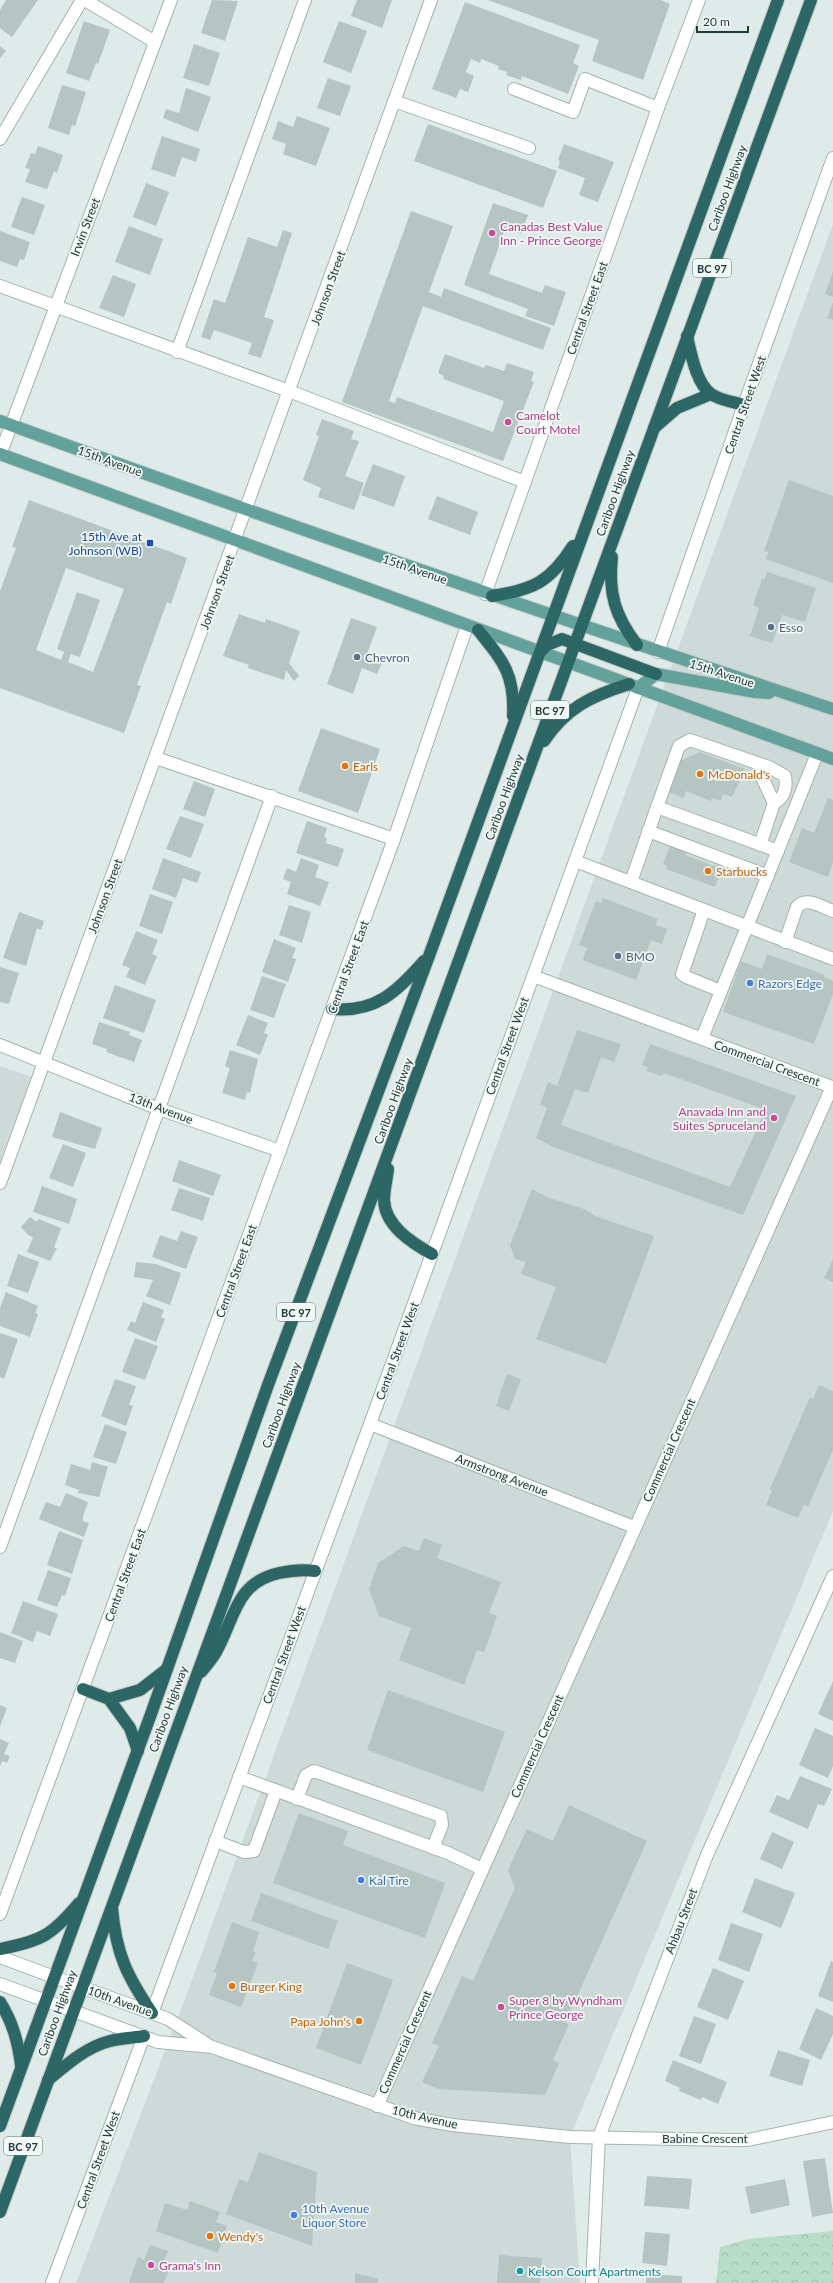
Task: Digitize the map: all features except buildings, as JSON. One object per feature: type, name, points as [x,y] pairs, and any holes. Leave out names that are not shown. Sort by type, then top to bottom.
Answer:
[{"type":"highway","name":"Cariboo Highway","points":[[0,2126],[138,1751],[268,1385],[429,956],[778,0]]},
{"type":"highway","name":"Cariboo Highway","points":[[0,2212],[72,2010],[392,1144],[810,0]]},
{"type":"highway","points":[[687,336],[692,361],[699,378],[711,394],[744,405]]},
{"type":"highway","points":[[653,429],[677,408],[711,394]]},
{"type":"highway","points":[[488,595],[522,590],[545,579],[557,570],[586,526]]},
{"type":"highway","points":[[615,536],[610,575],[613,601],[622,626],[637,645]]},
{"type":"highway","points":[[472,628],[499,656],[510,676],[513,689],[512,729]]},
{"type":"highway","points":[[540,651],[547,645],[562,639],[575,642],[656,674]]},
{"type":"highway","points":[[533,758],[556,722],[577,706],[608,691],[633,686]]},
{"type":"highway","points":[[332,1010],[348,1011],[386,999],[404,983],[429,956]]},
{"type":"highway","points":[[392,1144],[384,1200],[386,1212],[391,1223],[416,1245],[432,1254]]},
{"type":"highway","points":[[192,1684],[216,1653],[241,1599],[250,1585],[263,1576],[299,1568],[315,1571]]},
{"type":"highway","points":[[109,1699],[140,1690],[168,1668]]},
{"type":"highway","points":[[83,1689],[109,1699],[130,1728],[138,1751]]},
{"type":"highway","points":[[0,1949],[40,1939],[59,1927],[84,1897]]},
{"type":"highway","points":[[112,1903],[114,1932],[122,1964],[152,2013]]},
{"type":"highway","points":[[0,2002],[9,2017],[18,2042],[21,2069]]},
{"type":"highway","points":[[47,2081],[74,2059],[94,2047],[110,2041],[144,2036]]},
{"type":"main road","name":"15th Avenue","points":[[6,423],[247,511],[488,595],[833,709]]},
{"type":"main road","points":[[0,455],[472,628],[540,651],[827,758]]},
{"type":"main road","points":[[633,686],[656,674],[755,692],[786,694]]},
{"type":"street","points":[[0,139],[82,0]]},
{"type":"street","points":[[85,0],[155,42]]},
{"type":"street","name":"Irwin Street","points":[[0,455],[6,423],[56,306],[171,0]]},
{"type":"street","points":[[177,352],[305,0]]},
{"type":"street","name":"Johnson Street","points":[[0,1183],[247,511],[431,0]]},
{"type":"street","name":"Central Street East","points":[[488,595],[525,482],[658,108],[699,0]]},
{"type":"street","points":[[514,89],[573,112],[585,80],[658,108]]},
{"type":"street","points":[[394,101],[529,148]]},
{"type":"street","name":"Central Street West","points":[[658,652],[744,405],[833,158]]},
{"type":"street","points":[[0,286],[177,352],[289,391],[525,482]]},
{"type":"street","name":"Central Street East","points":[[0,1914],[472,628]]},
{"type":"street","name":"Central Street West","points":[[152,2013],[370,1424],[575,861],[633,686]]},
{"type":"street","points":[[630,882],[679,746],[683,742],[690,740],[780,772],[785,776],[785,789],[783,796],[774,803],[760,844]]},
{"type":"street","points":[[156,758],[272,796],[394,839]]},
{"type":"street","points":[[702,1038],[778,851],[827,758]]},
{"type":"street","points":[[760,765],[760,773],[774,803]]},
{"type":"street","points":[[0,1547],[272,796]]},
{"type":"street","points":[[657,807],[778,851]]},
{"type":"street","points":[[648,831],[768,876]]},
{"type":"street","points":[[575,861],[833,959]]},
{"type":"street","points":[[785,942],[801,902],[807,901],[833,911]]},
{"type":"street","points":[[704,910],[682,974],[721,991]]},
{"type":"street","name":"Commercial Crescent","points":[[377,2106],[634,1527],[832,1087],[533,976]]},
{"type":"street","name":"13th Avenue","points":[[0,1045],[159,1109],[280,1151]]},
{"type":"street","name":"Armstrong Avenue","points":[[370,1424],[634,1527]]},
{"type":"street","name":"Ahbau Street","points":[[592,2283],[599,2137],[706,1855],[830,1590],[833,1576]]},
{"type":"street","points":[[297,1799],[306,1775],[314,1771],[441,1816],[442,1825],[433,1848]]},
{"type":"street","points":[[239,1777],[433,1848],[482,1869]]},
{"type":"street","points":[[215,1841],[244,1852],[254,1851],[276,1791]]},
{"type":"street","name":"10th Avenue","points":[[0,1956],[168,2018],[212,2047],[414,2118],[452,2125],[570,2137],[599,2137]]},
{"type":"street","name":"10th Avenue","points":[[0,1984],[158,2042],[212,2047]]},
{"type":"street","name":"Central Street West","points":[[52,2283],[144,2036]]},
{"type":"street","name":"Babine Crescent","points":[[599,2137],[748,2140],[833,2122]]},
{"type":"shaded area","points":[[833,224],[833,1511],[570,2137],[580,2283],[76,2283],[186,1996]]},
{"type":"shaded area","points":[[0,1066],[31,1077],[0,1162]]},
{"type":"green space","points":[[833,2231],[833,2283],[716,2283],[720,2247],[748,2239]]},
{"type":"place","name":"Canadas Best Value Inn - Prince George","points":[[492,233]]},
{"type":"place","name":"Camelot Court Motel","points":[[508,422]]},
{"type":"place","name":"15th Ave at Johnson (WB)","points":[[150,543]]},
{"type":"place","name":"Esso","points":[[771,627]]},
{"type":"place","name":"Chevron","points":[[357,657]]},
{"type":"place","name":"Earls","points":[[345,766]]},
{"type":"place","name":"McDonald's","points":[[700,774]]},
{"type":"place","name":"Starbucks","points":[[708,871]]},
{"type":"place","name":"BMO","points":[[618,956]]},
{"type":"place","name":"Razors Edge","points":[[750,983]]},
{"type":"place","name":"Anavada Inn and Suites Spruceland","points":[[774,1118]]},
{"type":"place","name":"Kal Tire","points":[[361,1880]]},
{"type":"place","name":"Burger King","points":[[232,1986]]},
{"type":"place","name":"Super 8 by Wyndham Prince George","points":[[501,2007]]},
{"type":"place","name":"Papa John's","points":[[359,2021]]},
{"type":"place","name":"10th Avenue Liquor Store","points":[[294,2215]]},
{"type":"place","name":"Wendy's","points":[[210,2236]]},
{"type":"place","name":"Grama's Inn","points":[[151,2265]]},
{"type":"place","name":"Kelson Court Apartments","points":[[520,2271]]}]
